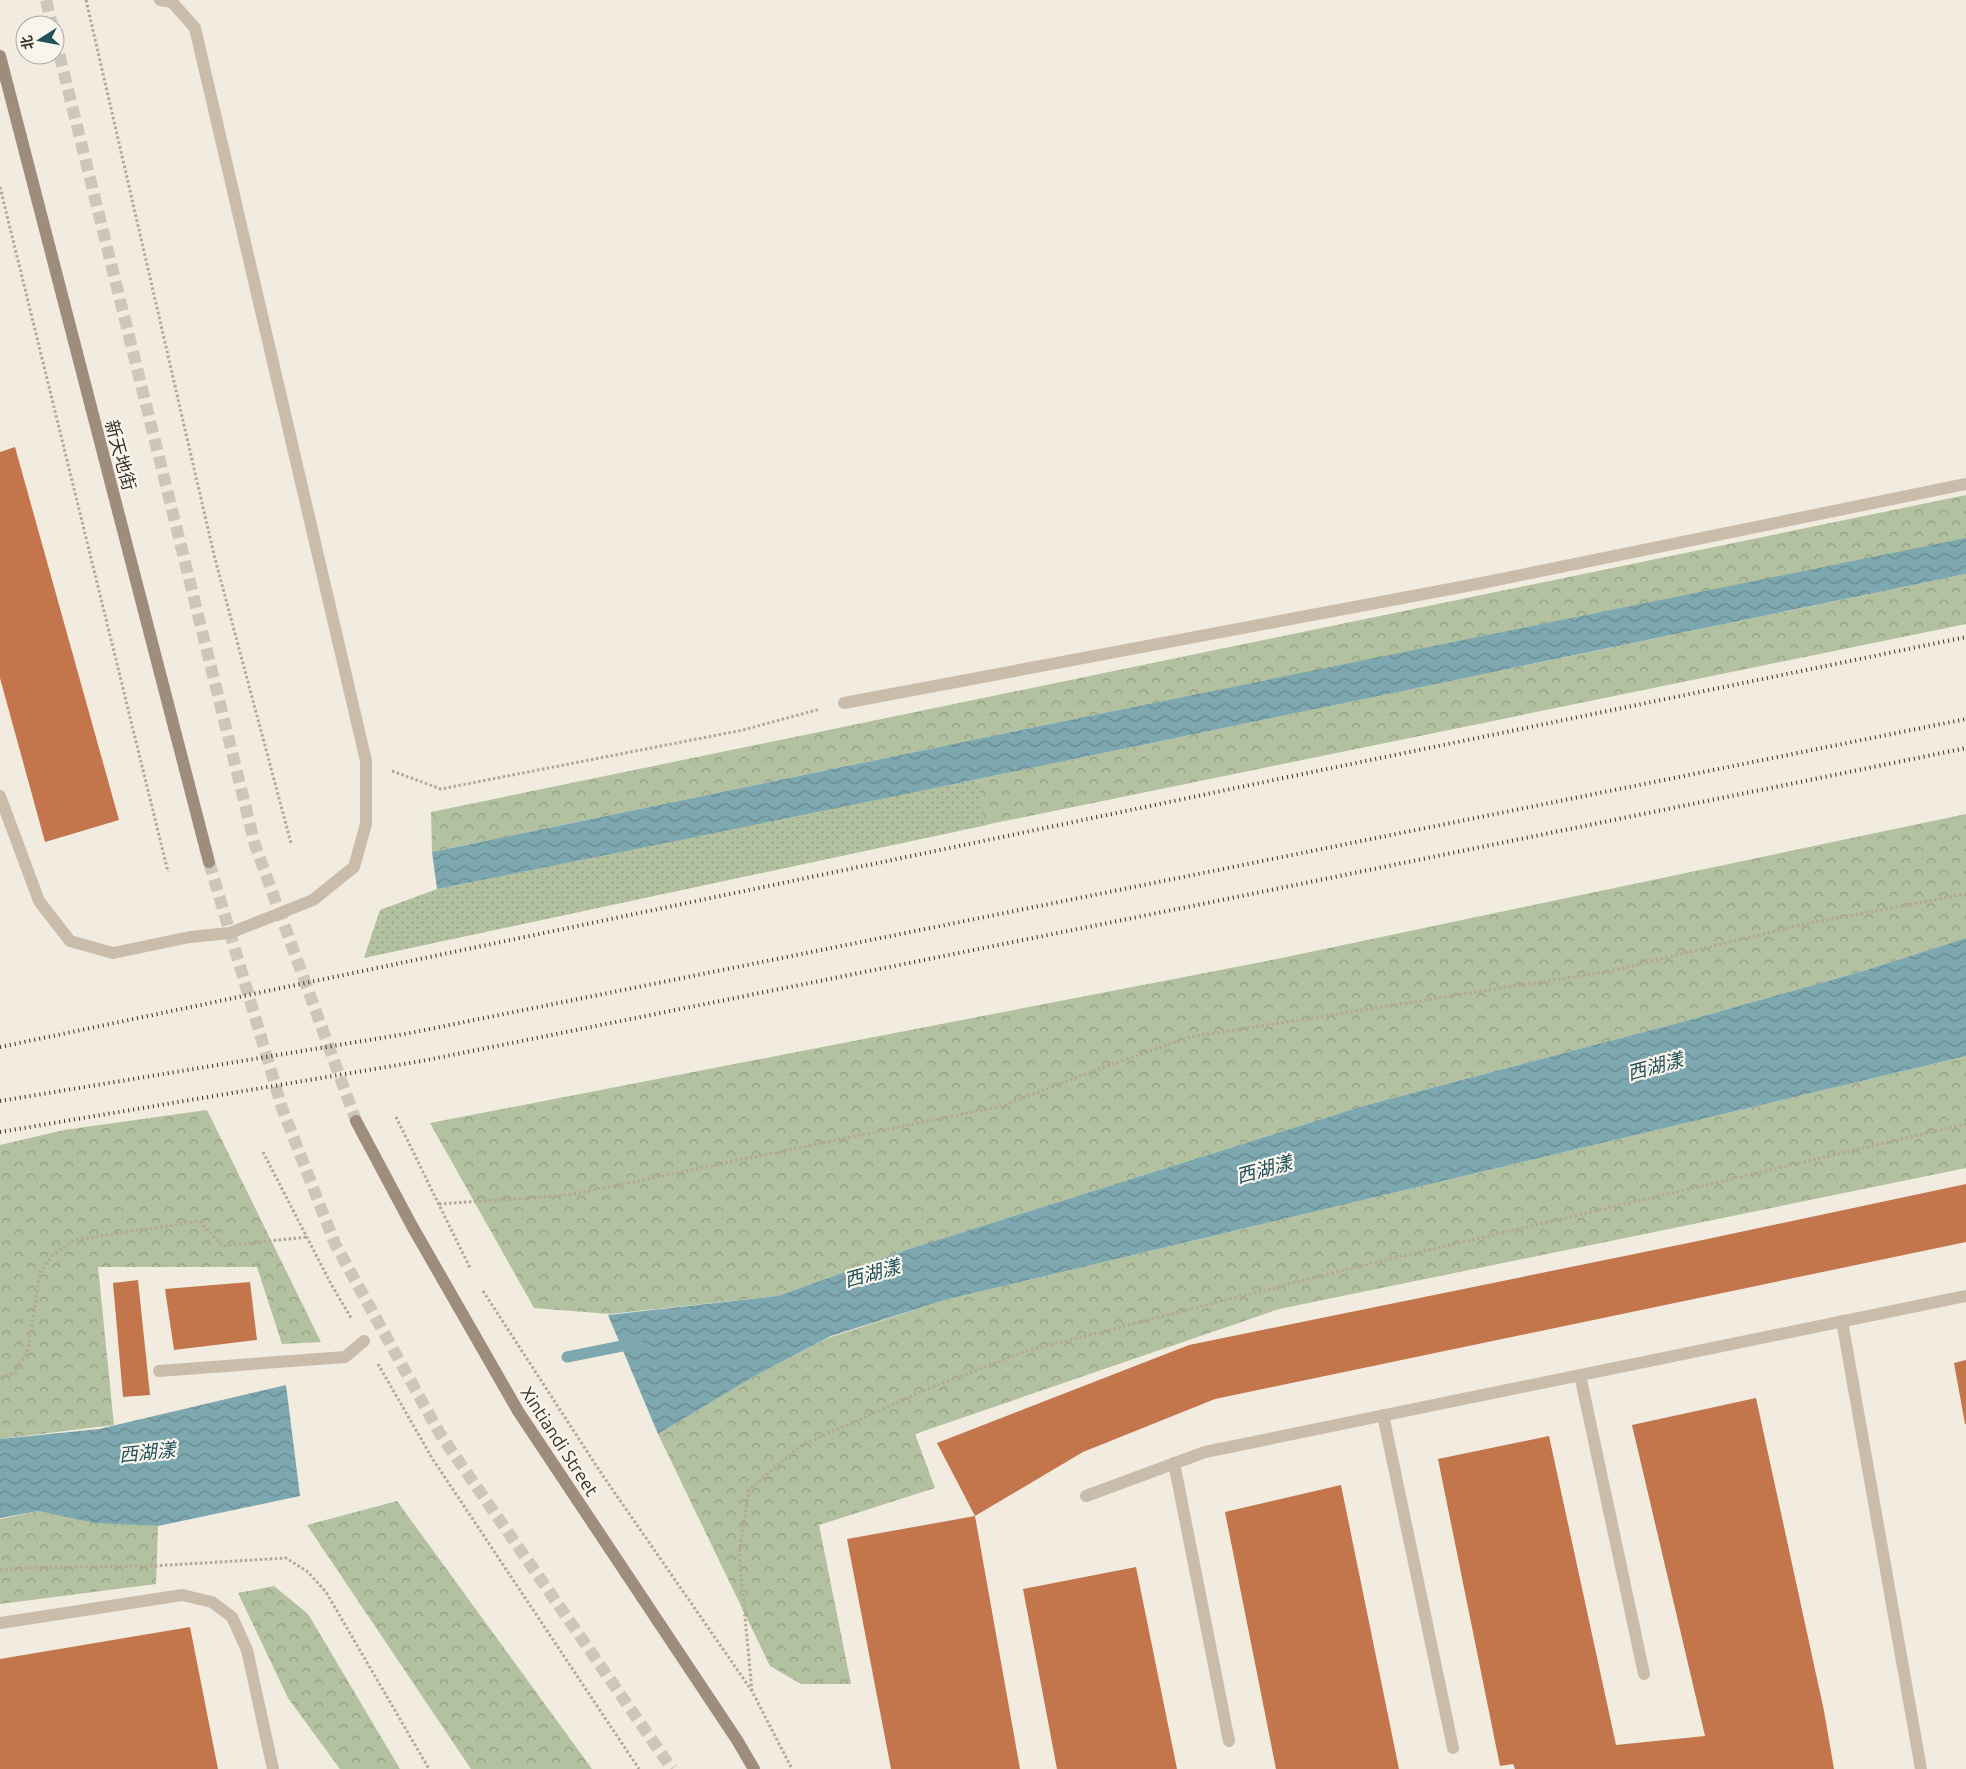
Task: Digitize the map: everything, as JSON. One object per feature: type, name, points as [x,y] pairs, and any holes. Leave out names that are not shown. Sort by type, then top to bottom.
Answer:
[{"type":"main road","name":"新天地街","points":[[0,56],[209,862]]},
{"type":"main road","name":"Xintiandi Street","points":[[356,1121],[412,1226],[518,1411],[738,1740],[754,1769]]},
{"type":"lane","points":[[0,796],[39,901],[70,941],[113,953],[190,937],[230,933],[313,900],[354,866],[366,824],[366,761],[195,28],[172,2],[160,0]]},
{"type":"lane","points":[[844,703],[1482,584],[1966,484]]},
{"type":"lane","points":[[1086,1496],[1205,1452],[1966,1296]]},
{"type":"lane","points":[[1842,1321],[1921,1769]]},
{"type":"lane","points":[[159,1371],[344,1357],[364,1341]]},
{"type":"lane","points":[[1580,1375],[1644,1674]]},
{"type":"lane","points":[[1383,1415],[1453,1748]]},
{"type":"lane","points":[[1174,1463],[1229,1741]]},
{"type":"lane","points":[[0,1623],[182,1595],[212,1602],[232,1617],[247,1650],[272,1769]]},
{"type":"path","points":[[86,0],[214,555],[291,843]]},
{"type":"path","points":[[0,187],[168,872]]},
{"type":"path","points":[[366,761],[441,789],[743,730],[844,703]]},
{"type":"path","points":[[439,1204],[569,1195],[1002,1106],[1101,1068],[1190,1037],[1611,971],[1800,926],[1966,894]]},
{"type":"path","points":[[396,1117],[471,1270]]},
{"type":"path","points":[[752,1691],[739,1552],[749,1490],[800,1446],[925,1390],[1026,1351],[1361,1266],[1966,1124]]},
{"type":"path","points":[[263,1152],[331,1284],[432,1458],[639,1769]]},
{"type":"path","points":[[0,1377],[15,1373],[28,1349],[40,1272],[52,1256],[74,1240],[199,1221],[223,1246],[308,1237]]},
{"type":"path","points":[[480,1287],[601,1473],[752,1691],[792,1769]]},
{"type":"green space","points":[[1966,495],[1966,540],[1040,726],[432,852],[431,812]]},
{"type":"green space","points":[[1966,574],[1966,624],[985,825],[978,779]]},
{"type":"green space","points":[[978,779],[987,825],[364,958],[380,910],[437,889]]},
{"type":"green space","points":[[1966,814],[1966,938],[1863,971],[1689,1020],[1363,1106],[909,1249],[778,1296],[610,1314],[534,1308],[430,1123],[1277,959]]},
{"type":"green space","points":[[1966,1056],[1966,1168],[1279,1309],[915,1434],[935,1488],[819,1525],[851,1684],[801,1684],[770,1666],[658,1434],[755,1376],[828,1338],[945,1300]]},
{"type":"green space","points":[[207,1110],[321,1342],[282,1344],[257,1267],[98,1267],[114,1425],[0,1439],[0,1145],[64,1130]]},
{"type":"green space","points":[[397,1501],[592,1769],[471,1769],[307,1525]]},
{"type":"green space","points":[[38,1511],[88,1521],[158,1526],[156,1584],[0,1604],[0,1519]]},
{"type":"green space","points":[[274,1586],[308,1614],[400,1769],[340,1769],[288,1698],[238,1593]]},
{"type":"water","points":[[1966,538],[1966,574],[437,889],[432,852],[1040,726]]},
{"type":"water","points":[[1966,938],[1966,1056],[945,1300],[831,1336],[755,1376],[658,1434],[608,1315],[778,1296],[909,1249],[1363,1106],[1689,1020],[1863,971]]},
{"type":"water","points":[[286,1385],[300,1496],[158,1526],[95,1523],[38,1511],[0,1518],[0,1439],[99,1429]]},
{"type":"building","points":[[15,447],[119,820],[45,842],[0,678],[0,452]]},
{"type":"building","points":[[1966,1184],[1966,1242],[1215,1399],[1083,1452],[975,1516],[937,1443],[1189,1345]]},
{"type":"building","points":[[138,1280],[150,1395],[123,1397],[113,1283]]},
{"type":"building","points":[[250,1282],[257,1340],[174,1350],[165,1289]]},
{"type":"building","points":[[1966,1360],[1966,1424],[1965,1424],[1954,1363]]},
{"type":"building","points":[[1756,1398],[1824,1711],[1834,1769],[1515,1769],[1513,1764],[1500,1766],[1438,1459],[1549,1436],[1616,1745],[1705,1736],[1632,1425]]},
{"type":"building","points":[[1341,1485],[1399,1769],[1276,1769],[1225,1512]]},
{"type":"building","points":[[975,1516],[1020,1769],[891,1769],[847,1539]]},
{"type":"building","points":[[1136,1567],[1177,1769],[1057,1769],[1023,1589]]},
{"type":"building","points":[[190,1627],[218,1769],[0,1769],[0,1659]]},
{"type":"waterway","name":"西湖漾","points":[[567,1357],[637,1343]]},
{"type":"tunnel","points":[[46,0],[50,15]]},
{"type":"tunnel","points":[[62,65],[255,845],[356,1121]]},
{"type":"tunnel","points":[[209,862],[282,1108],[335,1244],[440,1434],[672,1769]]},
{"type":"railway","points":[[0,1047],[1966,637]]},
{"type":"railway","points":[[0,1101],[405,1034],[1966,719]]},
{"type":"railway","points":[[0,1132],[422,1061],[1966,748]]}]
